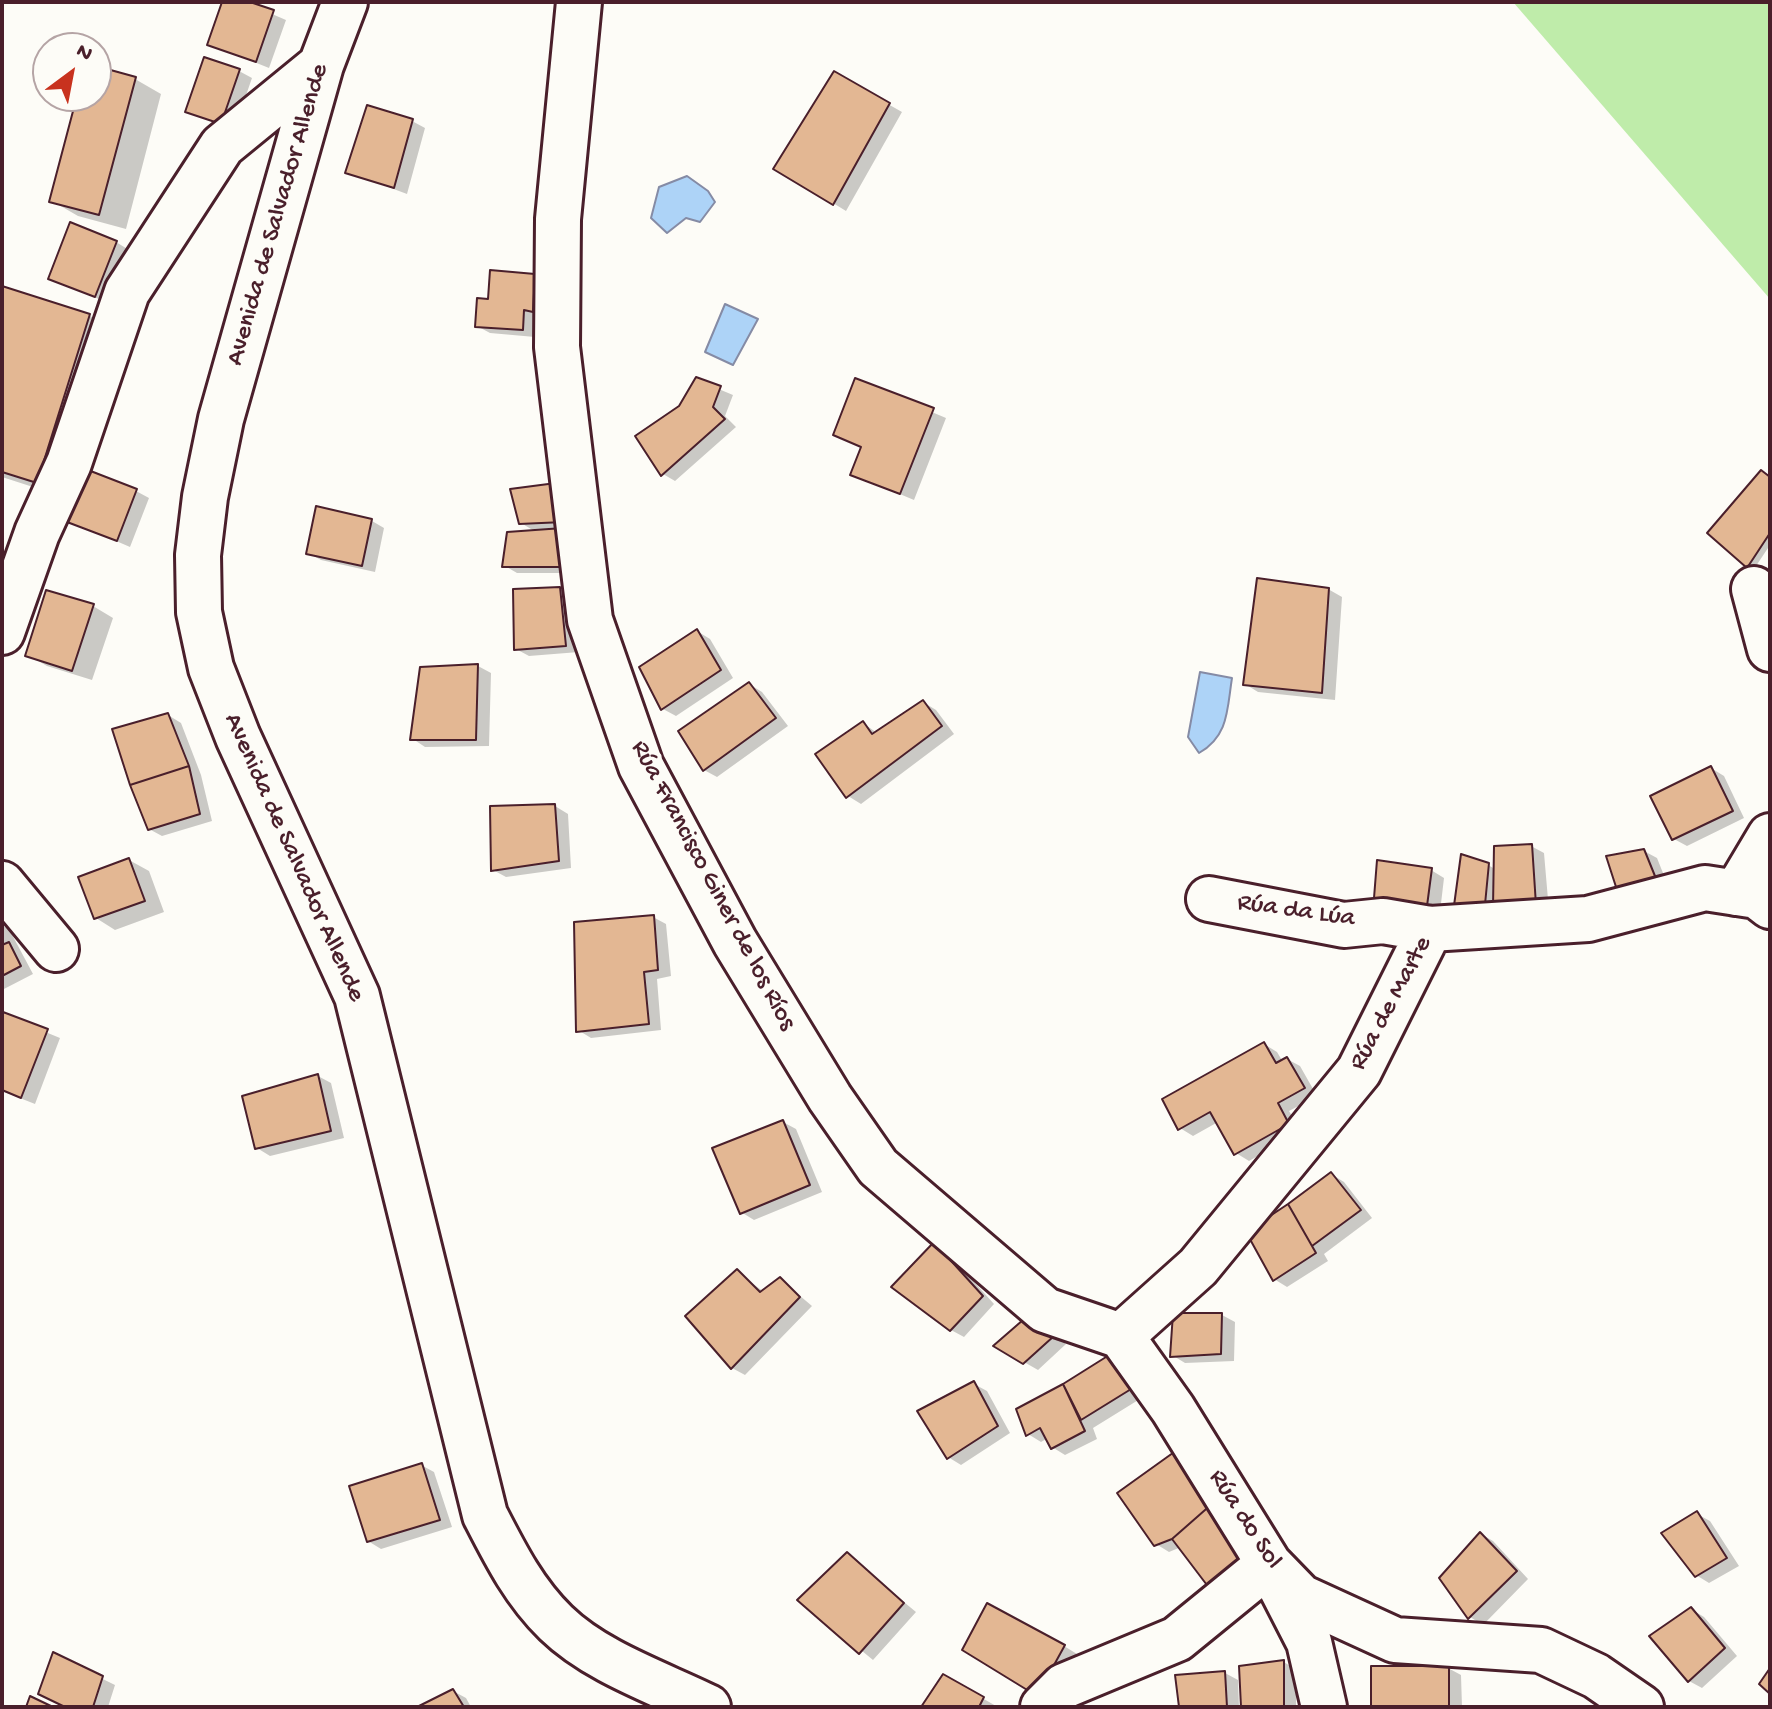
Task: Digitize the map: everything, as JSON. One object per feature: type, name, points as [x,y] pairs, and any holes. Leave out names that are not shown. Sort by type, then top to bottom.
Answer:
[{"type":"street","name":"Avenida de Salvador Allende","points":[[345,2],[321,65],[221,419],[205,497],[198,555],[199,612],[211,668],[238,737],[357,996],[485,1515],[515,1572],[558,1625],[598,1653],[708,1707]]},
{"type":"street","name":"Rúa Francisco Giner de los Ríos","points":[[579,2],[558,219],[557,347],[590,620],[641,766],[735,942],[830,1098],[878,1167],[946,1229],[1045,1310],[1121,1336]]},
{"type":"street","points":[[2,632],[20,527],[69,463],[127,292],[222,146],[321,65]]},
{"type":"street","points":[[1754,589],[1770,649]]},
{"type":"street","points":[[1753,899],[1770,836]]},
{"type":"street","points":[[2,884],[56,949]]},
{"type":"street","name":"Rúa de Marte","points":[[1121,1336],[1198,1267],[1359,1071],[1430,929],[1588,919],[1705,888],[1753,899]]},
{"type":"street","name":"Rúa da Lúa","points":[[1209,899],[1344,925],[1383,921],[1430,929]]},
{"type":"street","name":"Rúa do Sol","points":[[1121,1336],[1173,1409],[1269,1564],[1301,1597],[1395,1640],[1541,1650],[1596,1676],[1641,1707]]},
{"type":"street","points":[[1043,1707],[1064,1686],[1177,1639],[1269,1564],[1309,1642],[1324,1707]]},
{"type":"green space","points":[[1513,2],[1770,2],[1770,299]]},
{"type":"water","points":[[687,176],[708,191],[715,202],[700,222],[686,218],[667,233],[651,218],[659,187]]},
{"type":"water","points":[[725,304],[758,319],[733,365],[705,352]]},
{"type":"water","points":[[1200,672],[1232,678],[1225,721],[1216,738],[1199,753],[1188,737]]},
{"type":"building","points":[[222,2],[250,2],[274,10],[256,62],[207,45]]},
{"type":"building","points":[[204,57],[240,69],[221,124],[185,112]]},
{"type":"building","points":[[112,70],[136,77],[99,215],[49,202],[73,112],[112,112]]},
{"type":"building","points":[[834,71],[890,103],[833,205],[773,169]]},
{"type":"building","points":[[367,105],[413,119],[394,188],[345,173]]},
{"type":"building","points":[[70,222],[117,241],[95,297],[48,279]]},
{"type":"building","points":[[490,270],[535,274],[533,312],[524,310],[523,330],[475,327],[477,298],[488,299]]},
{"type":"building","points":[[2,286],[90,314],[37,483],[2,472]]},
{"type":"building","points":[[696,377],[721,386],[713,407],[725,419],[661,476],[635,436],[679,406]]},
{"type":"building","points":[[855,378],[934,408],[900,494],[850,475],[861,447],[833,435]]},
{"type":"building","points":[[88,470],[137,489],[117,541],[67,522]]},
{"type":"building","points":[[1761,470],[1770,477],[1770,533],[1747,568],[1707,533]]},
{"type":"building","points":[[556,483],[564,522],[519,524],[510,489]]},
{"type":"building","points":[[316,506],[372,519],[362,566],[306,554]]},
{"type":"building","points":[[563,528],[568,567],[502,567],[507,532]]},
{"type":"building","points":[[1257,578],[1329,588],[1322,693],[1243,685]]},
{"type":"building","points":[[560,587],[566,646],[514,650],[513,589]]},
{"type":"building","points":[[46,590],[94,604],[72,671],[25,656]]},
{"type":"building","points":[[697,629],[721,670],[661,710],[639,667]]},
{"type":"building","points":[[478,664],[476,740],[410,740],[420,667]]},
{"type":"building","points":[[749,682],[776,718],[703,771],[678,731]]},
{"type":"building","points":[[923,700],[942,726],[846,798],[815,754],[863,721],[872,734]]},
{"type":"building","points":[[168,713],[189,766],[130,785],[112,729]]},
{"type":"building","points":[[189,766],[200,814],[148,830],[130,785]]},
{"type":"building","points":[[1711,766],[1733,811],[1672,840],[1650,796]]},
{"type":"building","points":[[555,804],[559,861],[491,871],[490,806]]},
{"type":"building","points":[[1532,844],[1536,905],[1493,907],[1494,846]]},
{"type":"building","points":[[1644,849],[1657,881],[1617,890],[1606,856]]},
{"type":"building","points":[[1461,854],[1489,863],[1484,915],[1453,913]]},
{"type":"building","points":[[129,858],[145,901],[94,919],[78,877]]},
{"type":"building","points":[[1377,860],[1432,868],[1427,906],[1374,898]]},
{"type":"building","points":[[654,915],[658,970],[644,972],[649,1024],[576,1032],[574,922]]},
{"type":"building","points":[[9,942],[21,966],[2,976],[2,945]]},
{"type":"building","points":[[3,1012],[48,1029],[21,1098],[2,1090]]},
{"type":"building","points":[[1264,1042],[1276,1063],[1287,1057],[1305,1088],[1278,1103],[1289,1124],[1234,1155],[1210,1112],[1178,1130],[1162,1099]]},
{"type":"building","points":[[318,1074],[331,1131],[255,1149],[242,1096]]},
{"type":"building","points":[[783,1120],[810,1185],[740,1214],[712,1148]]},
{"type":"building","points":[[1331,1172],[1361,1210],[1312,1246],[1288,1204]]},
{"type":"building","points":[[1288,1204],[1316,1253],[1273,1281],[1246,1232]]},
{"type":"building","points":[[934,1242],[983,1296],[950,1331],[891,1287]]},
{"type":"building","points":[[737,1269],[760,1292],[780,1277],[800,1297],[731,1369],[685,1316]]},
{"type":"building","points":[[1031,1313],[1054,1336],[1023,1364],[993,1346]]},
{"type":"building","points":[[1173,1313],[1222,1313],[1221,1354],[1170,1357]]},
{"type":"building","points":[[1114,1352],[1136,1386],[1081,1420],[1063,1384]]},
{"type":"building","points":[[974,1381],[998,1426],[947,1459],[917,1411]]},
{"type":"building","points":[[1063,1384],[1085,1431],[1051,1449],[1040,1428],[1026,1436],[1016,1409]]},
{"type":"building","points":[[1177,1450],[1213,1503],[1172,1539],[1154,1546],[1117,1493]]},
{"type":"building","points":[[422,1463],[440,1520],[367,1542],[349,1486]]},
{"type":"building","points":[[1213,1503],[1252,1554],[1216,1597],[1172,1539]]},
{"type":"building","points":[[1697,1511],[1727,1558],[1695,1577],[1661,1533]]},
{"type":"building","points":[[1480,1532],[1517,1571],[1468,1619],[1439,1578]]},
{"type":"building","points":[[847,1552],[904,1603],[859,1654],[797,1600]]},
{"type":"building","points":[[987,1603],[1065,1645],[1037,1696],[962,1650]]},
{"type":"building","points":[[1691,1607],[1725,1648],[1688,1682],[1649,1636]]},
{"type":"building","points":[[53,1652],[103,1676],[93,1707],[65,1707],[38,1694]]},
{"type":"building","points":[[1284,1660],[1284,1707],[1241,1707],[1239,1666]]},
{"type":"building","points":[[1371,1666],[1449,1666],[1449,1707],[1371,1707]]},
{"type":"building","points":[[1770,1668],[1770,1694],[1759,1684]]},
{"type":"building","points":[[1225,1671],[1227,1707],[1179,1707],[1175,1675]]},
{"type":"building","points":[[943,1674],[984,1697],[979,1707],[921,1707]]},
{"type":"building","points":[[453,1689],[464,1707],[417,1707]]},
{"type":"building","points":[[30,1696],[53,1707],[26,1707]]}]
